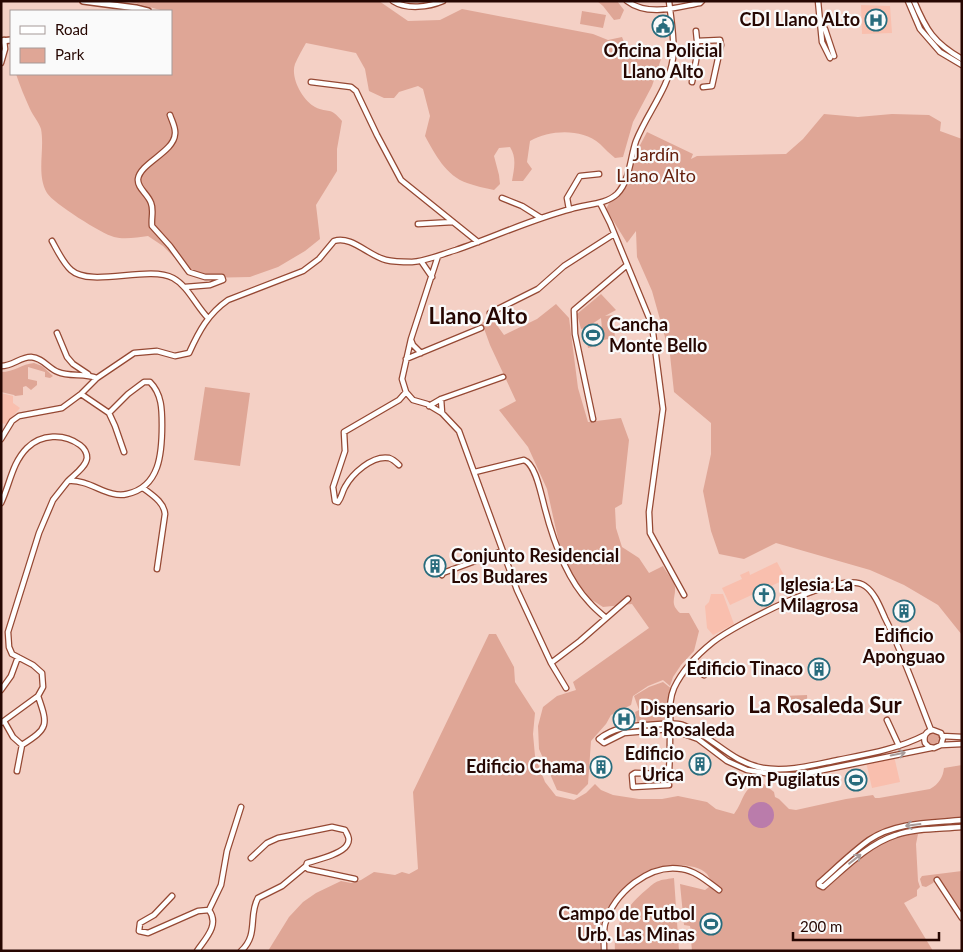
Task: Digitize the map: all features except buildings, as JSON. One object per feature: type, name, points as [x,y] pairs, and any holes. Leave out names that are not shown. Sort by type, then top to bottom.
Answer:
[{"type":"street","points":[[83,1],[144,10]]},
{"type":"street","points":[[393,1],[403,6],[444,1]]},
{"type":"street","points":[[627,1],[636,6],[662,10],[700,4],[702,1]]},
{"type":"street","points":[[651,1],[652,9]]},
{"type":"street","points":[[1,438],[12,421],[19,416],[62,408],[81,394],[97,378],[138,352],[157,351],[175,356],[189,352],[208,318],[220,306],[228,300],[303,271],[314,264],[329,246],[338,240],[343,240],[387,260],[421,261],[541,218],[569,209],[600,203],[612,198],[620,192],[627,180],[629,164],[638,137],[669,73],[673,50],[669,1]]},
{"type":"street","points":[[818,1],[821,27],[825,29],[825,41],[832,57]]},
{"type":"street","points":[[908,1],[920,29],[940,52],[961,63]]},
{"type":"street","points":[[914,1],[923,22],[935,40],[961,63]]},
{"type":"street","points":[[692,82],[697,55],[696,31]]},
{"type":"street","points":[[696,40],[720,40],[721,42],[712,86],[703,87]]},
{"type":"street","points":[[1,63],[5,49],[3,41]]},
{"type":"street","points":[[673,50],[678,53],[697,55]]},
{"type":"street","points":[[311,82],[351,87],[356,90],[400,180],[478,242]]},
{"type":"street","points":[[170,115],[174,125],[175,137],[139,176],[139,185],[152,204],[152,226],[170,246],[186,269],[196,276],[222,277],[223,280],[210,285],[184,287]]},
{"type":"street","points":[[569,209],[567,198],[580,176],[599,174]]},
{"type":"street","points":[[502,198],[522,206],[541,218]]},
{"type":"street","points":[[600,203],[652,325],[663,409],[649,512],[650,533],[684,595]]},
{"type":"street","points":[[418,224],[453,222]]},
{"type":"street","points":[[490,313],[538,289],[564,266],[614,234]]},
{"type":"street","points":[[52,241],[69,268],[77,274],[91,276],[163,275],[175,280],[184,287],[208,318]]},
{"type":"street","points":[[413,400],[406,392],[402,379],[411,339],[438,256]]},
{"type":"street","points":[[421,261],[432,277]]},
{"type":"street","points":[[592,419],[575,334],[574,310],[627,265]]},
{"type":"street","points":[[406,359],[481,328]]},
{"type":"street","points":[[57,333],[67,357],[73,364],[97,378]]},
{"type":"street","points":[[411,339],[413,345],[421,353]]},
{"type":"street","points":[[1,366],[13,364],[23,358],[33,357],[42,360],[59,373],[89,375]]},
{"type":"street","points":[[429,406],[441,399],[503,377]]},
{"type":"street","points":[[68,481],[84,482],[109,493],[126,495],[144,488],[153,477],[159,465],[162,451],[162,407],[155,387],[150,382],[144,382],[128,394],[109,413]]},
{"type":"street","points":[[399,464],[389,458],[378,459],[368,464],[357,471],[338,502],[335,501],[332,487],[345,451],[344,432],[399,400],[406,392]]},
{"type":"street","points":[[81,394],[109,413],[124,452]]},
{"type":"street","points":[[441,399],[442,413]]},
{"type":"street","points":[[399,400],[413,400],[429,406],[442,413],[459,432],[523,604],[551,662],[566,688]]},
{"type":"street","points":[[1,503],[15,462],[28,446],[41,438],[53,436],[65,437],[85,449],[87,457],[84,465],[53,500],[39,533],[8,632],[9,647],[12,654],[33,665],[42,673],[43,687],[38,696],[3,722],[22,745]]},
{"type":"street","points":[[475,472],[524,460],[527,461],[532,467],[547,519],[573,582],[588,601],[606,618]]},
{"type":"street","points":[[144,488],[162,504],[166,514],[157,569]]},
{"type":"street","points":[[442,575],[502,551]]},
{"type":"street","points":[[669,785],[633,787],[632,775],[635,773],[667,773],[669,766],[670,704],[673,692],[690,666],[714,642],[743,625],[792,600],[828,586],[853,582],[861,583],[872,592],[891,630],[931,730]]},
{"type":"street","points":[[551,662],[580,641],[628,599]]},
{"type":"street","points":[[1,690],[11,676],[18,657]]},
{"type":"street","points":[[690,666],[704,675]]},
{"type":"street","points":[[17,771],[22,745],[44,728],[45,717],[38,696]]},
{"type":"street","points":[[887,720],[898,746]]},
{"type":"street","points":[[940,745],[943,740],[942,736],[939,731],[931,730],[925,735],[898,746],[815,765],[777,769],[744,763],[701,734],[682,725],[670,727],[624,733],[604,743],[599,739],[623,727],[670,727],[698,739],[727,761],[741,768],[778,775],[818,771],[904,752],[936,748],[940,745],[962,744]]},
{"type":"street","points":[[925,735],[925,743],[931,748]]},
{"type":"street","points":[[942,736],[962,737]]},
{"type":"street","points":[[209,910],[221,885],[227,851],[241,807]]},
{"type":"street","points":[[962,820],[902,826],[870,839],[819,885],[823,887],[873,846],[885,839],[904,833],[962,827]]},
{"type":"street","points":[[933,823],[934,830]]},
{"type":"street","points":[[241,951],[253,932],[254,907],[258,898],[282,886],[306,866],[307,863],[332,854],[348,845],[349,838],[345,830],[332,827],[278,838],[267,842],[251,858]]},
{"type":"street","points":[[306,866],[308,869],[355,879]]},
{"type":"street","points":[[604,951],[605,924],[610,914],[623,894],[642,877],[665,868],[683,869],[703,878],[719,890]]},
{"type":"street","points":[[937,880],[962,918]]},
{"type":"street","points":[[172,896],[154,914],[140,923],[139,931],[148,933],[198,911],[209,910]]},
{"type":"street","points":[[197,951],[212,929],[212,914],[209,910]]},
{"type":"shaded area","name":"CDI Llano ALto","points":[[861,5],[890,6],[892,33],[862,34]]},
{"type":"shaded area","points":[[1,393],[13,396],[13,403],[20,408],[6,424],[1,423]]},
{"type":"shaded area","points":[[777,562],[786,579],[730,605],[722,588],[742,579],[740,575],[749,571],[750,575]]},
{"type":"shaded area","points":[[711,594],[723,594],[734,624],[713,635],[707,628],[705,606],[709,602]]},
{"type":"shaded area","points":[[894,756],[900,782],[872,788],[866,762]]},
{"type":"shaded area","points":[[761,802],[770,806],[774,815],[770,824],[761,828],[752,824],[748,815],[752,806]]},
{"type":"green space","points":[[127,1],[379,1],[408,21],[440,20],[462,9],[593,34],[608,40],[622,37],[630,57],[654,56],[661,59],[652,86],[633,122],[623,157],[615,158],[600,144],[584,135],[565,132],[538,137],[530,141],[527,162],[532,169],[523,181],[512,181],[514,159],[510,147],[499,148],[494,156],[500,184],[494,190],[460,180],[447,170],[437,157],[425,136],[430,116],[423,89],[418,86],[399,92],[394,98],[384,98],[369,91],[365,69],[356,53],[306,43],[295,64],[294,76],[296,82],[310,104],[332,112],[342,121],[337,149],[337,171],[316,205],[320,239],[305,251],[278,267],[250,277],[203,278],[148,236],[118,238],[108,235],[68,211],[51,198],[47,193],[42,178],[41,129],[30,109],[16,75],[172,75],[172,10],[160,10]]},
{"type":"green space","points":[[597,1],[617,1],[624,10],[620,19],[614,20]]},
{"type":"green space","points":[[582,11],[606,15],[603,28],[580,24]]},
{"type":"green space","name":"Jardín Llano Alto","points":[[824,114],[858,117],[892,114],[929,115],[941,122],[940,131],[962,139],[962,635],[938,605],[904,585],[870,570],[776,543],[744,559],[719,554],[711,531],[703,491],[711,454],[711,423],[674,392],[670,355],[652,291],[637,257],[636,231],[627,243],[606,209],[647,132],[693,154],[691,159],[697,156],[786,154],[803,139]]},
{"type":"green space","points":[[601,294],[616,310],[605,316],[613,315],[615,338],[603,340],[601,318],[592,324],[598,323],[601,344],[588,348],[585,328],[581,329],[577,314]]},
{"type":"green space","points":[[556,304],[569,318],[578,388],[588,422],[621,418],[629,440],[622,504],[615,508],[616,528],[622,547],[639,558],[649,573],[663,566],[675,587],[675,606],[680,613],[689,613],[699,631],[694,651],[681,665],[673,677],[670,686],[663,680],[648,686],[633,696],[631,705],[611,715],[606,724],[591,741],[588,784],[577,795],[557,790],[539,749],[538,726],[543,707],[557,696],[576,690],[573,682],[649,628],[632,604],[603,607],[592,600],[577,583],[560,548],[547,489],[528,447],[499,410],[516,401],[482,323],[491,317],[504,335],[537,319]]},
{"type":"green space","points":[[34,363],[42,366],[53,376],[50,378],[45,377],[45,372],[28,367],[28,379],[37,381],[37,385],[31,390],[26,386],[23,387],[23,395],[15,396],[1,392],[1,372]]},
{"type":"green space","points":[[205,387],[250,393],[240,466],[194,460]]},
{"type":"green space","points":[[489,634],[496,634],[514,667],[515,682],[535,713],[533,734],[535,756],[545,782],[556,796],[574,800],[586,793],[595,784],[601,790],[613,795],[639,799],[662,799],[678,796],[707,802],[716,809],[734,814],[748,790],[757,785],[764,784],[789,809],[796,810],[846,799],[873,795],[875,798],[879,798],[930,789],[940,780],[944,768],[962,765],[962,828],[918,834],[916,844],[920,887],[917,890],[917,896],[904,903],[933,951],[692,951],[691,940],[687,936],[691,932],[690,926],[684,925],[680,884],[705,890],[713,884],[707,874],[701,870],[694,867],[676,865],[651,869],[632,881],[619,893],[609,906],[602,920],[600,951],[268,951],[289,917],[303,902],[316,893],[341,881],[351,883],[361,880],[374,872],[395,875],[402,872],[409,874],[418,869],[413,792]]},
{"type":"green space","points":[[663,682],[673,690],[669,699],[668,724],[638,726],[635,712],[639,710],[634,696],[649,687]]},
{"type":"green space","points":[[807,695],[808,710],[784,711],[783,696]]},
{"type":"green space","points":[[933,732],[938,734],[940,739],[938,744],[933,746],[928,744],[926,739],[928,734]]},
{"type":"green space","points":[[962,871],[962,912],[940,880],[935,880],[926,887],[922,886],[920,879],[922,876]]},
{"type":"green space","points":[[674,878],[679,951],[615,951],[616,933],[627,909],[654,883]]},
{"type":"place","name":"CDI Llano ALto","points":[[876,20]]},
{"type":"place","name":"Oficina Policial Llano Alto","points":[[663,26]]},
{"type":"place","name":"Cancha Monte Bello","points":[[593,335]]},
{"type":"place","name":"Conjunto Residencial Los Budares","points":[[435,566]]},
{"type":"place","name":"Iglesia La Milagrosa","points":[[764,595]]},
{"type":"place","name":"Edificio Aponguao","points":[[904,611]]},
{"type":"place","name":"Edificio Tinaco","points":[[819,669]]},
{"type":"place","name":"Dispensario La Rosaleda","points":[[624,719]]},
{"type":"place","name":"Edificio Urica","points":[[700,764]]},
{"type":"place","name":"Edificio Chama","points":[[601,767]]},
{"type":"place","name":"Gym Pugilatus","points":[[856,780]]},
{"type":"place","name":"Campo de Futbol Urb. Las Minas","points":[[711,924]]},
{"type":"district","name":"Llano Alto","points":[[478,316]]},
{"type":"district","name":"La Rosaleda Sur","points":[[825,705]]}]
